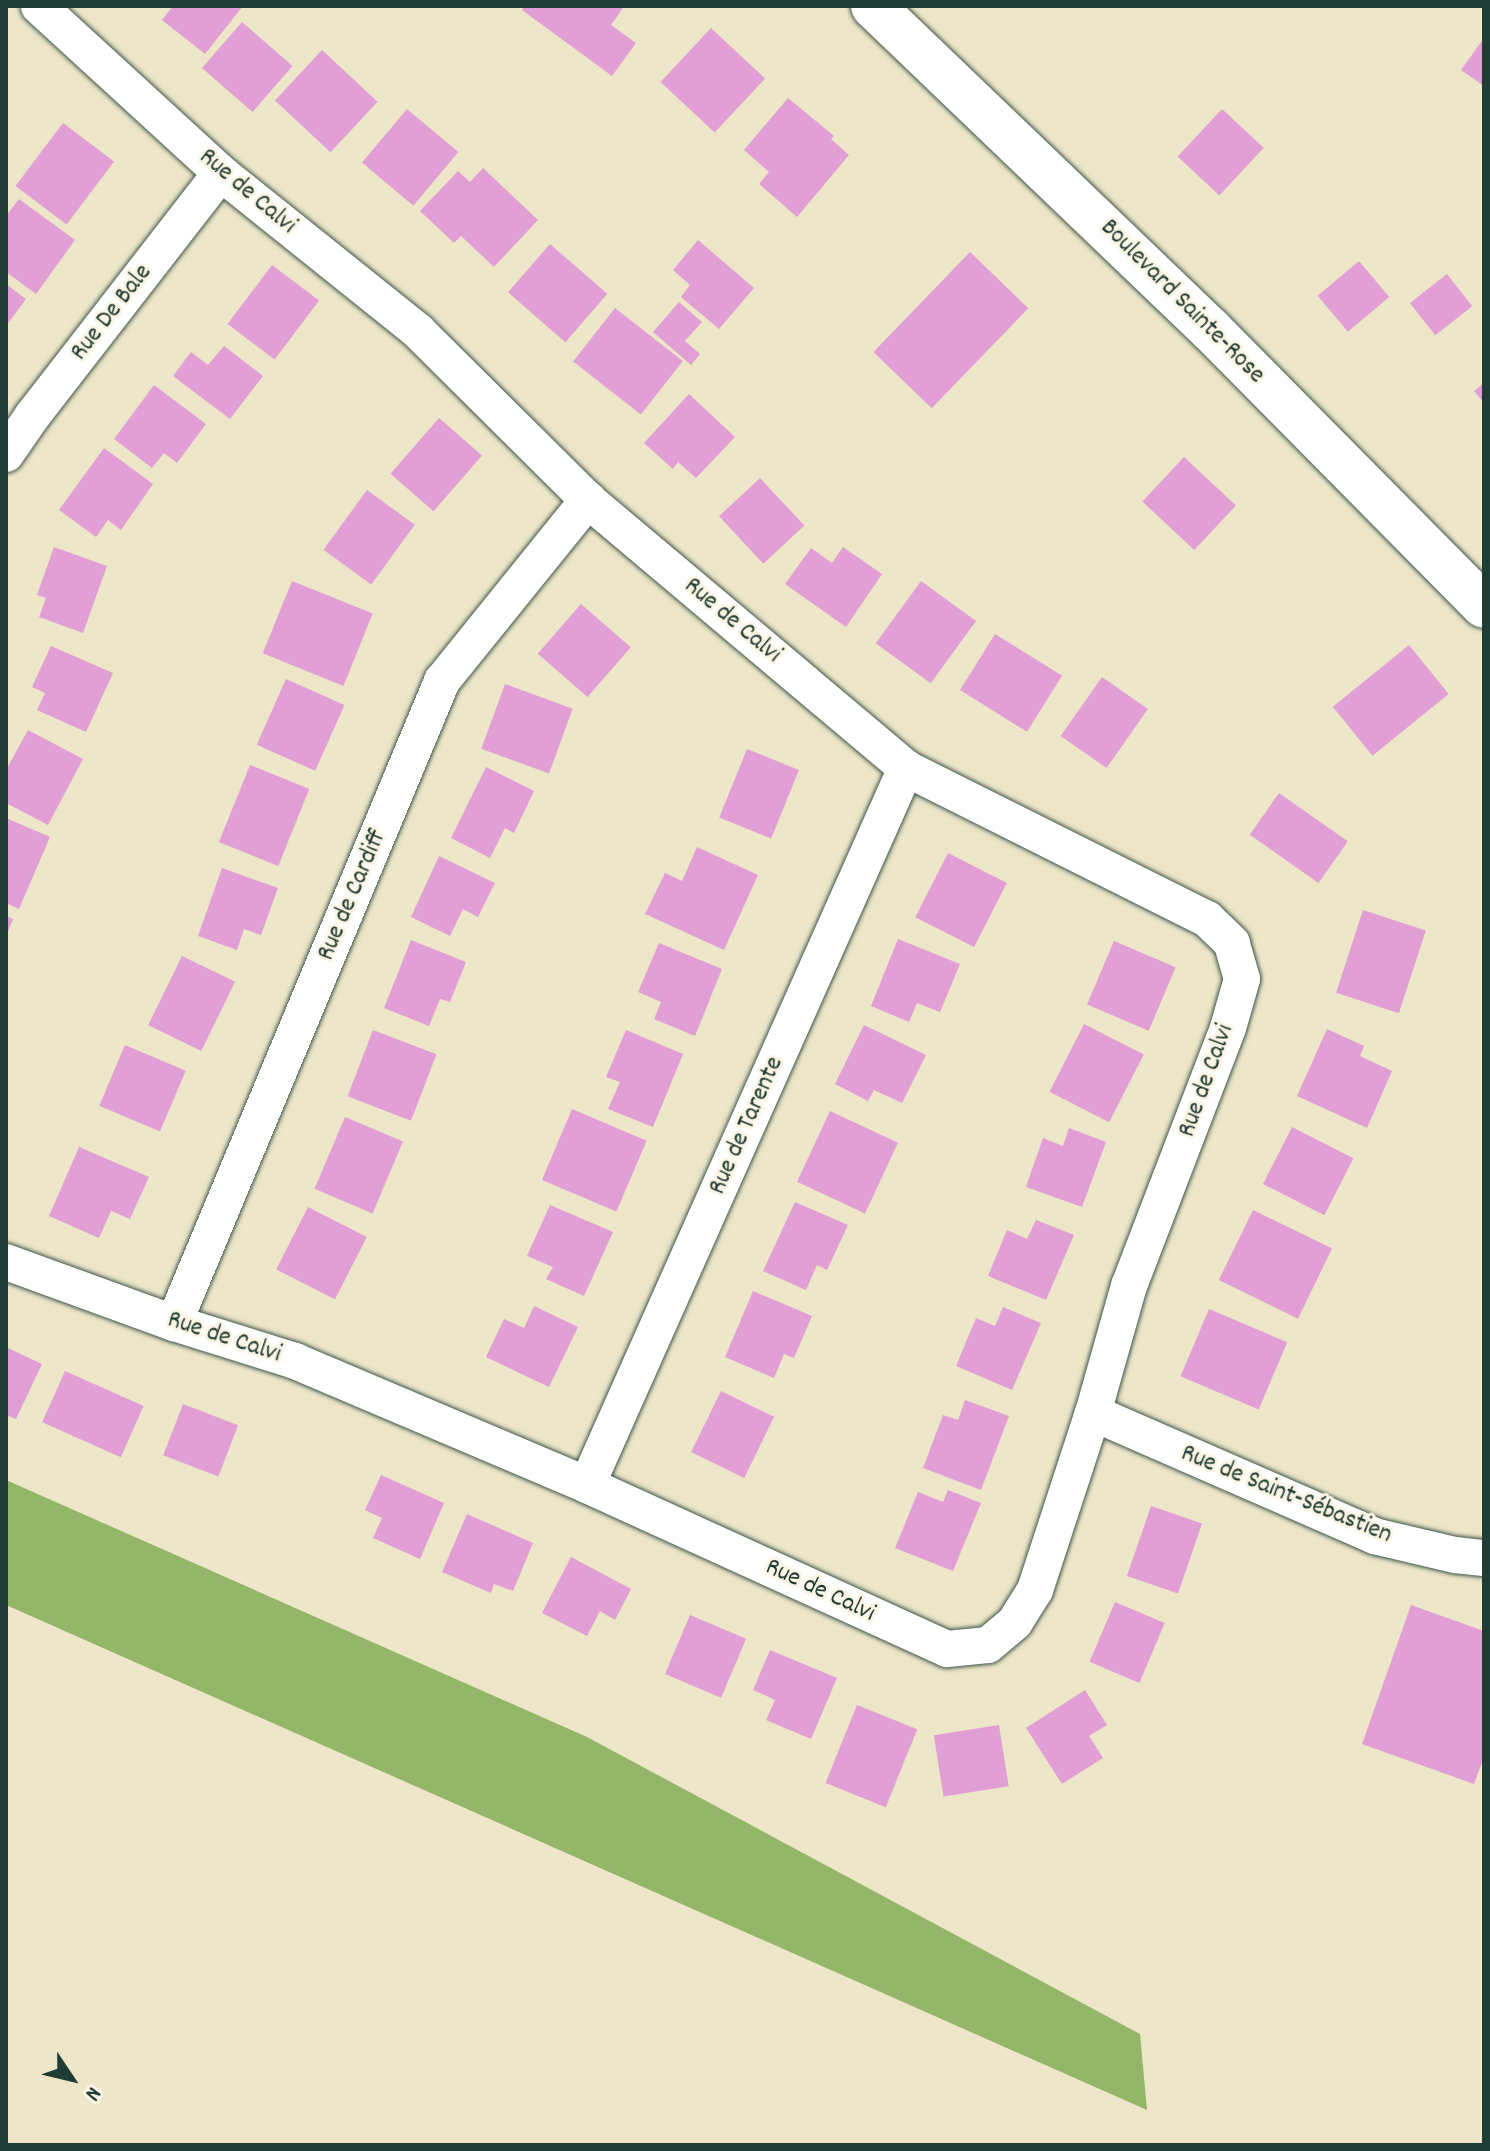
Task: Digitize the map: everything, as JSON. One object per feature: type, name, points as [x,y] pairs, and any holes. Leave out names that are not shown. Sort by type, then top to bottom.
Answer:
[{"type":"street","name":"Rue de Calvi","points":[[6,1262],[174,1323],[295,1361],[587,1485],[947,1649],[988,1645],[1015,1622],[1035,1590],[1093,1413],[1129,1286],[1228,1028],[1242,979],[1232,943],[1207,919],[906,768],[588,500],[418,331],[221,173],[39,6]]},
{"type":"street","name":"Boulevard Sainte-Rose","points":[[873,6],[1211,330],[1484,606]]},
{"type":"street","name":"Rue De Bale","points":[[6,454],[221,173]]},
{"type":"street","name":"Rue de Cardiff","points":[[174,1323],[442,681],[588,500]]},
{"type":"street","name":"Rue de Tarente","points":[[587,1485],[906,768]]},
{"type":"street","name":"Rue de Saint-Sébastien","points":[[1093,1413],[1374,1536],[1455,1555],[1484,1558]]},
{"type":"green space","points":[[6,1480],[587,1737],[1140,2034],[1147,2110],[6,1605]]},
{"type":"building","points":[[173,6],[243,6],[205,54],[162,20]]},
{"type":"building","points":[[525,6],[620,6],[623,8],[611,25],[636,43],[612,76],[522,10]]},
{"type":"building","points":[[242,22],[293,66],[253,112],[202,68]]},
{"type":"building","points":[[711,28],[765,78],[715,133],[661,82]]},
{"type":"building","points":[[1484,38],[1484,86],[1461,70]]},
{"type":"building","points":[[322,50],[378,102],[331,152],[275,100]]},
{"type":"building","points":[[788,98],[834,136],[831,139],[849,155],[797,217],[759,184],[769,172],[744,150]]},
{"type":"building","points":[[407,109],[458,152],[413,206],[362,163]]},
{"type":"building","points":[[1222,109],[1264,148],[1219,195],[1178,157]]},
{"type":"building","points":[[63,123],[114,162],[67,225],[15,186]]},
{"type":"building","points":[[483,168],[538,220],[494,267],[461,236],[454,243],[420,211],[458,171],[470,182]]},
{"type":"building","points":[[19,199],[75,240],[36,294],[6,272],[6,216]]},
{"type":"building","points":[[698,240],[754,288],[719,329],[681,297],[690,285],[673,270]]},
{"type":"building","points":[[550,244],[607,294],[565,342],[508,292]]},
{"type":"building","points":[[970,252],[1028,308],[932,408],[873,352]]},
{"type":"building","points":[[1359,261],[1389,297],[1348,332],[1318,296]]},
{"type":"building","points":[[272,265],[319,301],[275,360],[227,324]]},
{"type":"building","points":[[1447,274],[1472,306],[1435,335],[1410,303]]},
{"type":"building","points":[[6,284],[26,299],[6,326]]},
{"type":"building","points":[[679,302],[702,322],[685,341],[700,354],[691,365],[653,332]]},
{"type":"building","points":[[615,308],[683,361],[641,415],[573,362]]},
{"type":"building","points":[[224,346],[263,376],[230,419],[173,376],[191,352],[208,365]]},
{"type":"building","points":[[1484,383],[1484,403],[1474,391]]},
{"type":"building","points":[[154,385],[206,424],[177,463],[164,453],[152,468],[114,439]]},
{"type":"building","points":[[689,394],[735,437],[696,478],[678,462],[673,469],[644,443]]},
{"type":"building","points":[[439,418],[482,455],[433,511],[390,474]]},
{"type":"building","points":[[104,448],[153,484],[121,530],[108,520],[96,537],[59,510]]},
{"type":"building","points":[[1184,457],[1236,505],[1194,550],[1142,502]]},
{"type":"building","points":[[760,478],[804,526],[763,564],[719,516]]},
{"type":"building","points":[[367,490],[415,525],[371,585],[324,550]]},
{"type":"building","points":[[54,547],[107,566],[83,633],[39,617],[46,598],[37,595]]},
{"type":"building","points":[[843,547],[882,574],[846,627],[785,584],[811,548],[832,563]]},
{"type":"building","points":[[292,581],[373,614],[343,686],[263,653]]},
{"type":"building","points":[[921,581],[976,621],[931,683],[876,643]]},
{"type":"building","points":[[581,604],[631,647],[588,697],[538,654]]},
{"type":"building","points":[[995,634],[1062,676],[1027,732],[960,690]]},
{"type":"building","points":[[1409,645],[1449,694],[1372,756],[1333,707]]},
{"type":"building","points":[[51,646],[113,673],[86,732],[37,710],[45,693],[32,687]]},
{"type":"building","points":[[1102,677],[1148,709],[1107,768],[1061,736]]},
{"type":"building","points":[[286,679],[344,705],[315,771],[257,745]]},
{"type":"building","points":[[505,684],[573,709],[549,773],[481,749]]},
{"type":"building","points":[[28,730],[83,759],[48,825],[6,803],[6,770]]},
{"type":"building","points":[[747,749],[799,770],[771,839],[719,818]]},
{"type":"building","points":[[250,765],[309,789],[278,866],[219,842]]},
{"type":"building","points":[[486,767],[534,791],[514,833],[505,828],[490,858],[451,838]]},
{"type":"building","points":[[1279,793],[1348,841],[1319,883],[1250,835]]},
{"type":"building","points":[[6,818],[50,837],[19,909],[6,903]]},
{"type":"building","points":[[697,847],[758,875],[724,950],[645,914],[665,873],[682,881]]},
{"type":"building","points":[[948,853],[1007,883],[974,947],[915,917]]},
{"type":"building","points":[[439,856],[495,883],[478,917],[463,909],[450,936],[411,917]]},
{"type":"building","points":[[222,868],[278,888],[261,935],[244,929],[237,950],[198,936]]},
{"type":"building","points":[[1363,910],[1426,930],[1399,1013],[1336,993]]},
{"type":"building","points":[[6,916],[13,919],[6,937]]},
{"type":"building","points":[[898,939],[960,964],[940,1012],[917,1003],[909,1022],[871,1006]]},
{"type":"building","points":[[411,940],[466,962],[450,1002],[440,999],[429,1026],[384,1008]]},
{"type":"building","points":[[1114,941],[1176,967],[1149,1031],[1087,1005]]},
{"type":"building","points":[[659,943],[722,969],[695,1036],[654,1019],[661,1002],[638,992]]},
{"type":"building","points":[[182,956],[235,982],[201,1051],[148,1025]]},
{"type":"building","points":[[1084,1024],[1144,1054],[1109,1122],[1049,1092]]},
{"type":"building","points":[[864,1025],[926,1055],[902,1103],[874,1090],[868,1101],[835,1084]]},
{"type":"building","points":[[1327,1029],[1364,1046],[1360,1056],[1392,1071],[1367,1128],[1297,1096]]},
{"type":"building","points":[[373,1030],[436,1054],[411,1121],[348,1096]]},
{"type":"building","points":[[626,1030],[683,1054],[653,1127],[608,1109],[620,1082],[606,1077]]},
{"type":"building","points":[[125,1045],[186,1071],[160,1132],[99,1106]]},
{"type":"building","points":[[572,1109],[647,1141],[616,1212],[542,1180]]},
{"type":"building","points":[[830,1111],[898,1143],[865,1213],[797,1182]]},
{"type":"building","points":[[345,1117],[403,1142],[373,1213],[315,1189]]},
{"type":"building","points":[[1292,1127],[1353,1158],[1324,1215],[1263,1184]]},
{"type":"building","points":[[1069,1128],[1106,1142],[1082,1207],[1026,1187],[1043,1138],[1063,1146]]},
{"type":"building","points":[[79,1147],[149,1177],[130,1219],[111,1211],[99,1238],[49,1216]]},
{"type":"building","points":[[795,1202],[848,1225],[827,1270],[817,1265],[806,1290],[763,1271]]},
{"type":"building","points":[[550,1205],[613,1232],[584,1296],[546,1279],[553,1267],[527,1256]]},
{"type":"building","points":[[308,1207],[367,1237],[335,1299],[276,1269]]},
{"type":"building","points":[[1253,1210],[1332,1249],[1298,1319],[1219,1280]]},
{"type":"building","points":[[1036,1220],[1074,1235],[1046,1300],[988,1276],[1007,1230],[1027,1239]]},
{"type":"building","points":[[753,1291],[812,1316],[794,1358],[784,1354],[774,1378],[725,1357]]},
{"type":"building","points":[[534,1306],[578,1327],[549,1387],[486,1357],[504,1319],[524,1328]]},
{"type":"building","points":[[1003,1307],[1041,1323],[1012,1390],[956,1366],[976,1318],[995,1326]]},
{"type":"building","points":[[1209,1309],[1287,1342],[1259,1409],[1180,1376]]},
{"type":"building","points":[[6,1347],[42,1364],[16,1419],[6,1415]]},
{"type":"building","points":[[65,1371],[144,1406],[121,1457],[42,1422]]},
{"type":"building","points":[[721,1391],[774,1417],[744,1478],[691,1452]]},
{"type":"building","points":[[965,1400],[1009,1416],[981,1490],[923,1468],[943,1415],[958,1420]]},
{"type":"building","points":[[183,1404],[238,1425],[218,1476],[163,1455]]},
{"type":"building","points":[[381,1475],[444,1503],[420,1559],[373,1538],[382,1518],[365,1510]]},
{"type":"building","points":[[948,1490],[981,1503],[953,1571],[895,1548],[918,1492],[943,1502]]},
{"type":"building","points":[[1151,1506],[1202,1524],[1178,1594],[1127,1576]]},
{"type":"building","points":[[467,1514],[533,1543],[513,1591],[494,1584],[491,1593],[442,1572]]},
{"type":"building","points":[[571,1557],[631,1589],[615,1620],[600,1611],[587,1636],[542,1613]]},
{"type":"building","points":[[1115,1602],[1165,1623],[1139,1683],[1090,1662]]},
{"type":"building","points":[[1411,1605],[1484,1631],[1484,1757],[1474,1784],[1362,1744]]},
{"type":"building","points":[[690,1615],[746,1639],[721,1698],[665,1674]]},
{"type":"building","points":[[770,1650],[837,1678],[811,1739],[766,1720],[775,1700],[753,1690]]},
{"type":"building","points":[[1085,1690],[1107,1725],[1089,1736],[1103,1758],[1062,1784],[1026,1728]]},
{"type":"building","points":[[857,1705],[917,1729],[886,1807],[826,1783]]},
{"type":"building","points":[[999,1725],[1009,1786],[944,1797],[934,1735]]}]
